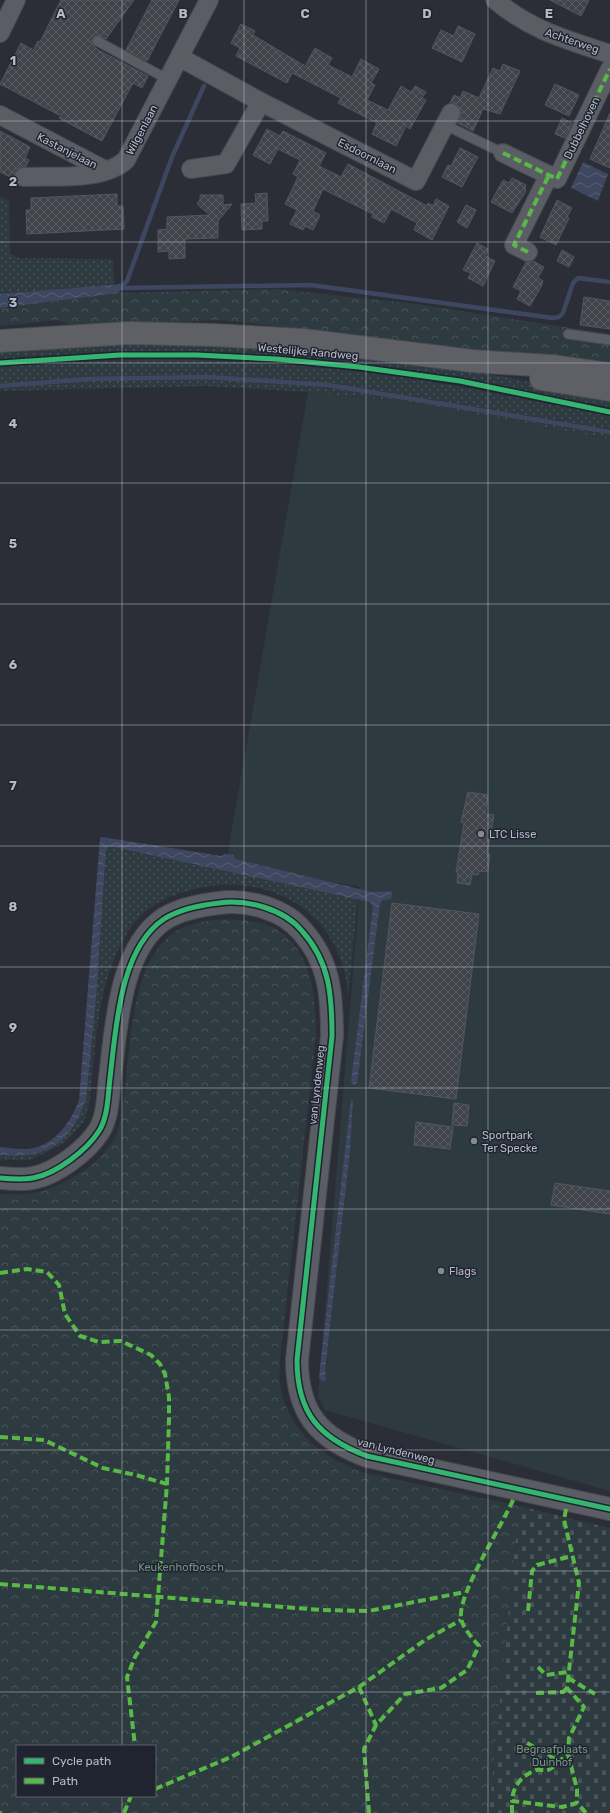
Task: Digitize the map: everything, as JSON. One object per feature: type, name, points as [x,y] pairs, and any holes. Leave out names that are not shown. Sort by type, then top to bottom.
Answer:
[{"type":"main road","name":"Westelijke Randweg","points":[[0,341],[129,333],[214,335],[303,340],[472,361],[551,366],[610,374]]},
{"type":"main road","name":"Westelijke Randweg","points":[[472,361],[524,376],[610,390]]},
{"type":"street","points":[[0,33],[4,15],[16,0]]},
{"type":"street","name":"Wilgenlaan","points":[[105,170],[113,169],[126,160],[181,58],[210,0]]},
{"type":"street","name":"Achterweg","points":[[495,0],[509,12],[548,34],[610,54]]},
{"type":"street","name":"Esdoornlaan","points":[[181,58],[261,102],[416,181],[448,119]]},
{"type":"street","name":"Dubbelhoven","points":[[549,175],[557,179],[610,69]]},
{"type":"street","points":[[191,169],[226,164],[261,102]]},
{"type":"street","name":"Kastanjelaan","points":[[0,115],[105,170]]},
{"type":"street","points":[[503,153],[549,175],[514,245],[528,252]]},
{"type":"street","name":"Kastanjelaan","points":[[24,177],[94,175],[105,170]]},
{"type":"street","name":"van Lyndenweg","points":[[0,1178],[35,1178],[57,1168],[75,1158],[100,1130],[106,1110],[123,986],[135,956],[147,936],[164,919],[180,912],[221,903],[261,907],[280,913],[301,930],[310,940],[322,962],[330,988],[332,1010],[332,1036],[297,1360],[297,1381],[303,1402],[312,1419],[335,1442],[367,1456],[610,1509]]},
{"type":"lane","points":[[97,42],[169,80]]},
{"type":"lane","name":"Esdoornlaan","points":[[448,119],[503,153]]},
{"type":"lane","points":[[568,334],[610,340]]},
{"type":"green space","points":[[0,196],[9,201],[10,253],[18,258],[113,259],[114,285],[0,294]]},
{"type":"green space","points":[[277,289],[416,304],[610,334],[610,371],[337,333],[219,320],[77,326],[57,320],[0,326],[0,308],[119,293]]},
{"type":"green space","points":[[180,341],[392,357],[610,396],[610,407],[438,374],[361,363],[310,358],[206,352],[155,352],[52,355],[0,359],[0,349]]},
{"type":"green space","points":[[157,359],[243,362],[357,371],[442,384],[610,415],[610,439],[407,402],[308,392],[205,386],[0,391],[0,367],[45,363]]},
{"type":"green space","name":"Sportpark Ter Specke","points":[[308,392],[407,402],[610,439],[610,1491],[325,1410],[318,1396],[360,887],[226,863]]},
{"type":"green space","points":[[109,846],[358,899],[348,997],[343,967],[333,942],[317,921],[297,904],[274,892],[248,886],[220,885],[191,890],[174,895],[151,907],[138,919],[120,946],[111,967],[104,989],[96,1036],[89,1106],[84,1122],[64,1143],[31,1160],[0,1160],[0,1155],[36,1153],[55,1146],[73,1125],[86,1100],[96,1000],[106,849]]},
{"type":"green space","name":"Keukenhofbosch","points":[[222,919],[242,920],[262,923],[274,928],[287,937],[297,948],[304,961],[313,990],[316,1035],[280,1359],[280,1384],[284,1401],[290,1415],[308,1440],[320,1450],[347,1466],[362,1472],[519,1506],[489,1813],[0,1813],[0,1194],[39,1192],[56,1186],[86,1169],[106,1150],[117,1133],[120,1121],[124,1101],[132,1027],[136,1005],[141,984],[149,964],[159,947],[173,933],[184,927]]},
{"type":"green space","name":"Begraafplaats Duinhof","points":[[519,1506],[610,1528],[610,1813],[489,1813]]},
{"type":"water","points":[[583,162],[608,174],[598,201],[571,188]]},
{"type":"water","points":[[122,284],[119,293],[0,308],[0,294]]},
{"type":"water","points":[[102,837],[222,856],[225,854],[233,855],[235,859],[372,892],[392,891],[391,899],[383,900],[380,904],[357,1083],[353,1085],[351,1081],[373,907],[370,902],[109,846],[106,849],[96,1000],[86,1100],[72,1128],[55,1146],[44,1151],[31,1154],[17,1156],[0,1155],[0,1147],[22,1149],[35,1148],[52,1140],[66,1126],[79,1100],[100,838]]},
{"type":"water","points":[[351,1099],[353,1100],[350,1151],[325,1370],[326,1380],[322,1381],[319,1378]]},
{"type":"building","points":[[61,0],[134,0],[106,39],[96,35],[91,41],[98,50],[148,76],[142,88],[133,83],[102,141],[59,118],[61,116],[0,84],[21,43],[33,50],[38,41],[40,42]]},
{"type":"building","points":[[152,0],[179,0],[147,61],[126,50]]},
{"type":"building","points":[[550,0],[589,0],[581,16]]},
{"type":"building","points":[[241,24],[255,31],[253,35],[305,66],[315,48],[332,58],[328,65],[352,77],[361,59],[379,69],[371,83],[375,85],[367,100],[388,110],[401,86],[411,92],[415,86],[426,92],[422,98],[426,100],[410,129],[406,126],[396,146],[372,134],[377,123],[338,103],[341,98],[292,73],[287,83],[236,56],[240,48],[231,43]]},
{"type":"building","points":[[458,26],[475,34],[462,62],[432,48],[441,30],[454,36]]},
{"type":"building","points":[[503,64],[520,71],[500,114],[483,109],[473,131],[458,123],[462,113],[456,104],[450,103],[454,95],[460,98],[463,91],[479,98],[493,68],[500,71]]},
{"type":"building","points":[[555,84],[579,95],[569,116],[545,105]]},
{"type":"building","points":[[610,113],[610,168],[590,159]]},
{"type":"building","points":[[562,118],[572,123],[565,138],[555,134]]},
{"type":"building","points":[[267,129],[280,136],[283,131],[326,153],[319,166],[341,177],[348,164],[427,206],[428,203],[433,206],[436,199],[449,206],[432,240],[414,230],[417,223],[391,209],[384,223],[372,217],[373,214],[323,189],[313,211],[320,215],[313,230],[305,226],[303,230],[290,224],[297,210],[285,204],[298,177],[293,174],[300,160],[278,149],[270,164],[253,155]]},
{"type":"building","points":[[0,131],[30,147],[25,158],[29,160],[26,166],[19,168],[15,172],[14,179],[0,172]]},
{"type":"building","points":[[460,148],[478,157],[462,187],[442,177],[448,165],[451,166]]},
{"type":"building","points":[[512,178],[526,185],[526,191],[512,213],[491,202],[503,180],[509,183]]},
{"type":"building","points":[[267,193],[268,221],[262,221],[262,229],[242,230],[241,204],[256,203],[255,194]]},
{"type":"building","points":[[117,194],[117,206],[123,206],[124,229],[27,234],[26,210],[31,210],[31,198]]},
{"type":"building","points":[[200,195],[223,195],[223,205],[232,204],[218,221],[218,238],[185,239],[185,258],[169,259],[169,251],[158,252],[158,230],[167,229],[167,217],[210,215],[197,204],[200,200]]},
{"type":"building","points":[[557,200],[572,208],[567,217],[569,218],[556,245],[540,237]]},
{"type":"building","points":[[466,205],[476,210],[467,228],[457,222]]},
{"type":"building","points":[[477,243],[488,249],[485,256],[495,261],[483,286],[468,278],[471,273],[463,270]]},
{"type":"building","points":[[562,250],[574,257],[569,267],[557,261]]},
{"type":"building","points":[[533,261],[544,267],[538,278],[543,281],[541,287],[530,306],[517,299],[521,291],[513,287],[526,262]]},
{"type":"building","points":[[584,297],[610,301],[610,329],[580,325]]},
{"type":"building","points":[[468,792],[488,795],[485,814],[494,815],[487,854],[490,854],[488,870],[486,872],[479,871],[478,875],[472,874],[470,885],[457,883],[458,872],[456,872],[464,823],[461,822]]},
{"type":"building","points":[[392,903],[479,914],[456,1099],[369,1088]]},
{"type":"building","points":[[454,1103],[469,1105],[467,1126],[452,1125]]},
{"type":"building","points":[[416,1122],[453,1127],[450,1149],[414,1145]]},
{"type":"building","points":[[555,1183],[610,1191],[610,1214],[551,1205]]},
{"type":"waterway","points":[[120,288],[127,281],[172,157],[204,86]]},
{"type":"waterway","points":[[120,288],[311,285],[553,318],[559,317],[563,313],[573,283],[578,278],[610,282]]},
{"type":"waterway","points":[[0,386],[88,379],[208,377],[328,385],[610,432]]},
{"type":"marked path","points":[[503,153],[557,179],[610,69]]},
{"type":"marked path","points":[[528,252],[514,245],[549,175]]},
{"type":"marked path","points":[[0,1273],[27,1269],[47,1272],[59,1285],[65,1314],[80,1336],[99,1342],[121,1341],[151,1355],[160,1364],[165,1374],[169,1397],[167,1484],[156,1622],[135,1657],[127,1677],[135,1745]]},
{"type":"marked path","points":[[0,1437],[44,1440],[103,1468],[136,1475],[167,1484]]},
{"type":"marked path","points":[[369,1813],[364,1749],[376,1725],[405,1694],[441,1688],[467,1670],[479,1646],[463,1625],[461,1618],[462,1607],[473,1576],[514,1498]]},
{"type":"marked path","points":[[566,1509],[564,1520],[579,1583],[567,1688],[584,1707],[569,1738],[568,1754],[551,1769],[536,1770],[522,1778],[516,1786],[512,1801],[562,1807],[577,1803],[586,1813]]},
{"type":"marked path","points":[[528,1611],[532,1571],[537,1565],[572,1556]]},
{"type":"marked path","points":[[0,1584],[321,1610],[369,1611],[465,1592]]},
{"type":"marked path","points":[[156,1789],[231,1757],[359,1687],[425,1640],[461,1620]]},
{"type":"marked path","points":[[538,1667],[546,1675],[568,1672]]},
{"type":"marked path","points":[[568,1678],[595,1694]]},
{"type":"marked path","points":[[359,1687],[376,1725]]},
{"type":"marked path","points":[[536,1693],[563,1692],[567,1688]]},
{"type":"marked path","points":[[527,1743],[558,1761]]},
{"type":"marked path","points":[[568,1754],[577,1789],[577,1803]]},
{"type":"marked path","points":[[124,1813],[131,1797]]},
{"type":"marked path","points":[[512,1801],[512,1813]]},
{"type":"cycle path","points":[[0,363],[120,355],[197,355],[276,359],[359,367],[460,381],[610,412]]},
{"type":"cycle path","points":[[0,1178],[29,1179],[51,1172],[79,1153],[87,1146],[99,1131],[107,1106],[122,992],[137,950],[149,932],[164,919],[184,910],[198,906],[230,902],[253,904],[275,911],[294,923],[302,931],[318,955],[328,980],[332,1021],[332,1036],[297,1360],[298,1379],[301,1395],[306,1409],[324,1432],[350,1449],[367,1456],[610,1509]]},
{"type":"place","name":"LTC Lisse","points":[[481,834]]},
{"type":"place","name":"Sportpark Ter Specke","points":[[474,1141]]},
{"type":"place","name":"Flags","points":[[441,1271]]}]
